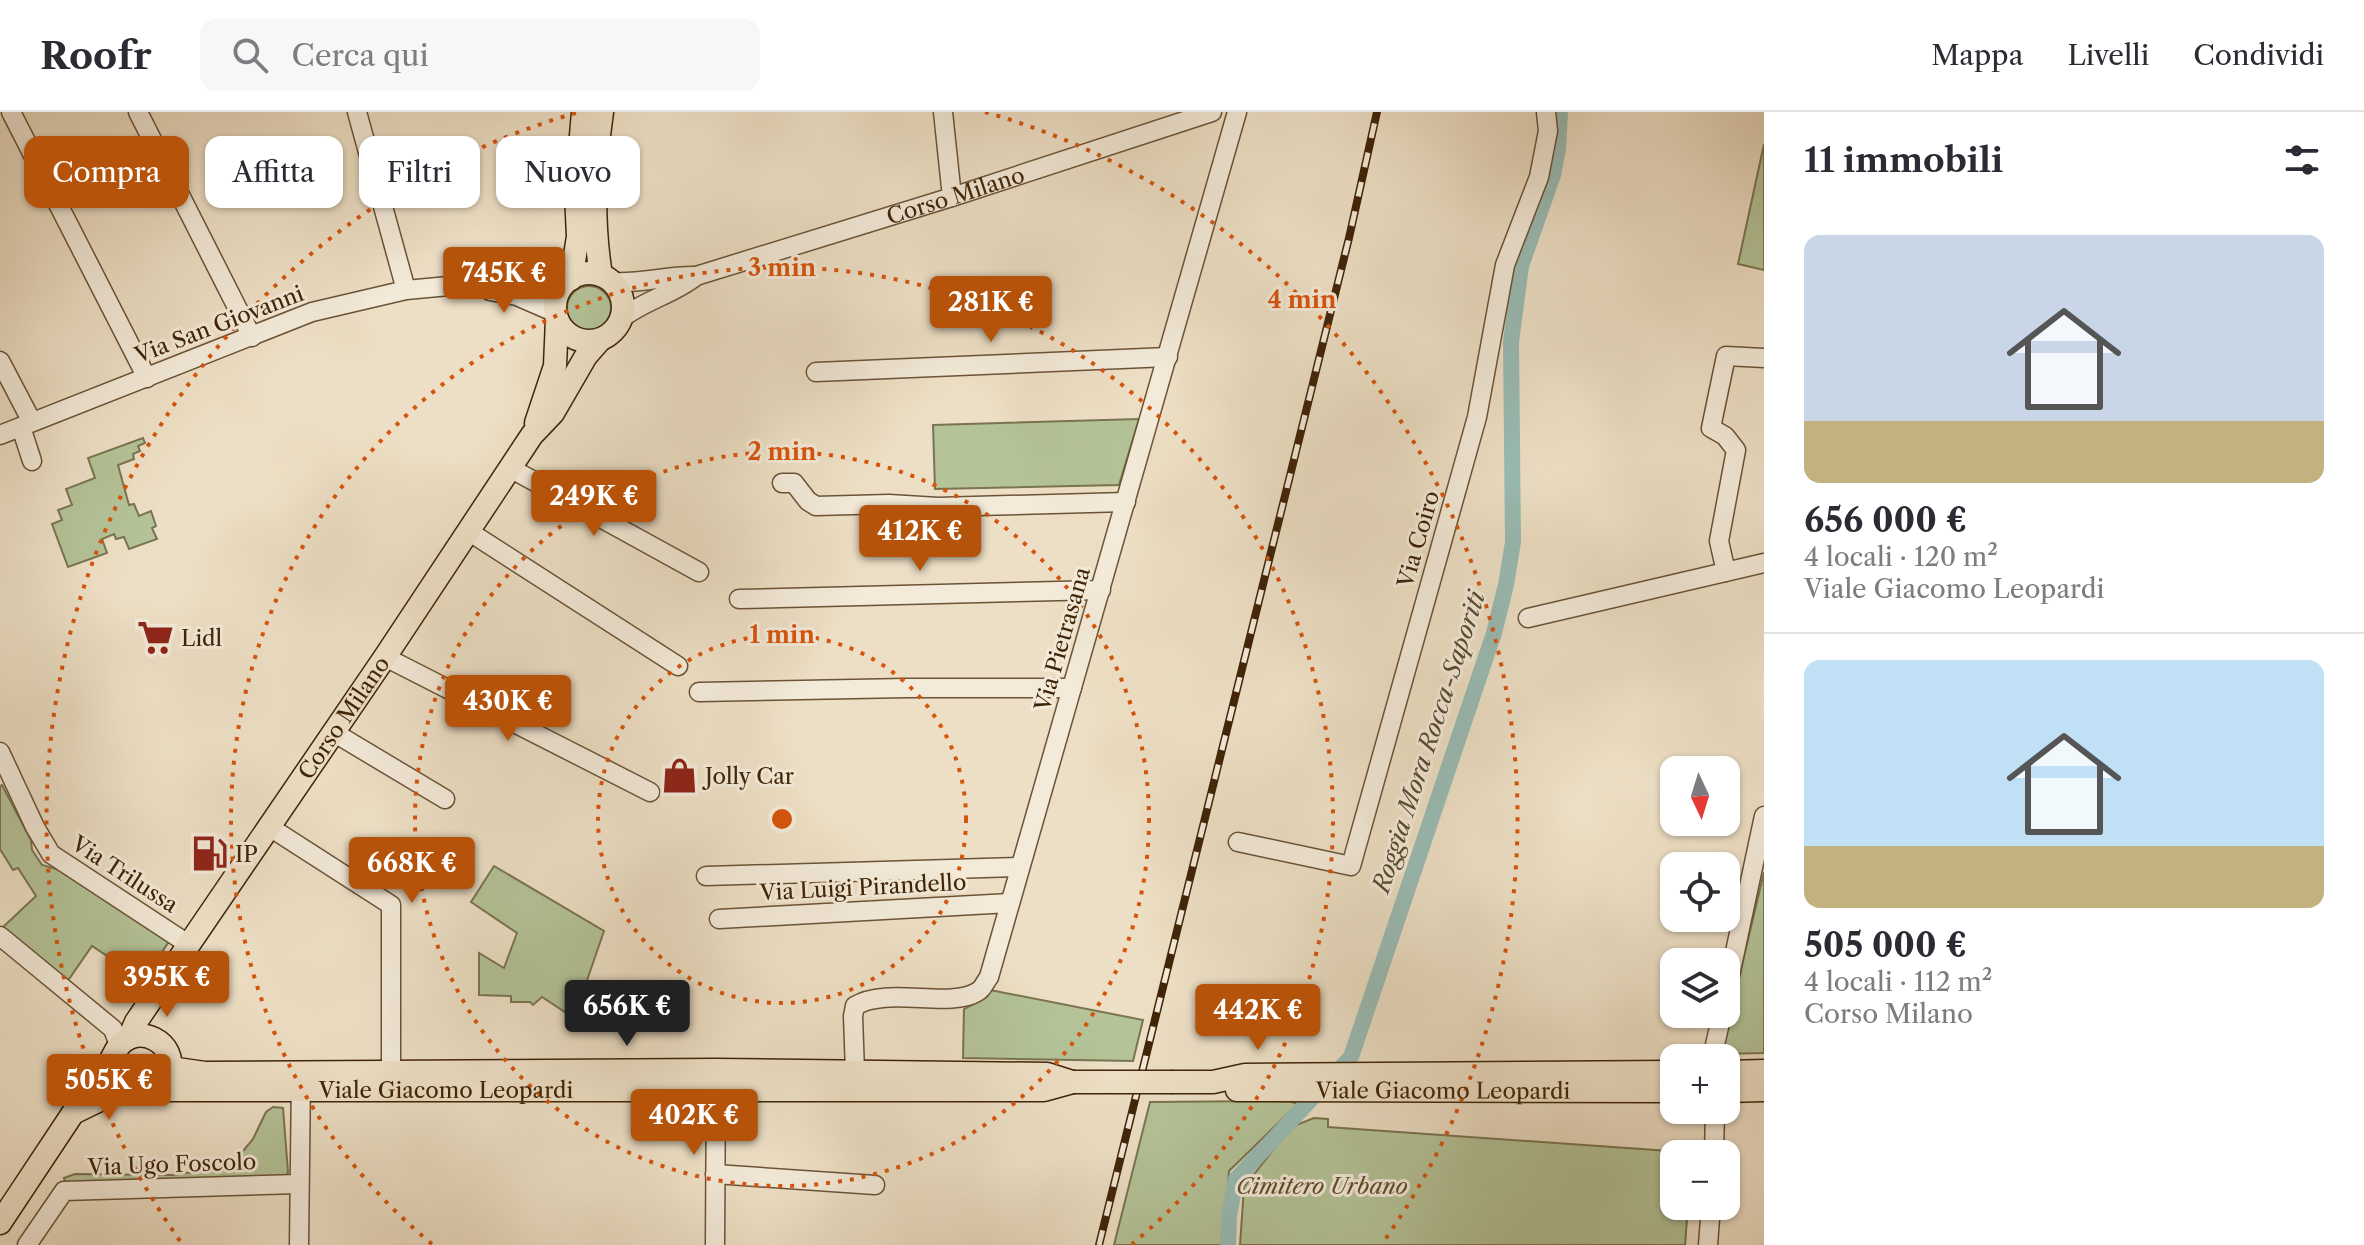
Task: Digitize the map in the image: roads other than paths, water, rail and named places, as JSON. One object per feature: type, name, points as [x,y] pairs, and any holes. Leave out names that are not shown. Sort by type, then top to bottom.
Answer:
[{"type":"main road","points":[[583,112],[576,193],[578,237],[567,282],[556,299],[561,327],[574,338],[591,341],[600,340],[613,332],[622,318],[622,298],[606,278],[594,193],[602,112]]},
{"type":"main road","points":[[567,282],[586,273],[606,278]]},
{"type":"main road","name":"Corso Milano","points":[[532,435],[555,366],[557,316]]},
{"type":"main road","name":"Corso Milano","points":[[0,1223],[73,1113],[98,1084],[188,944],[385,657],[532,435],[553,413],[586,356],[600,340]]},
{"type":"main road","points":[[154,999],[151,1019],[154,1038]]},
{"type":"main road","points":[[142,1035],[154,1038],[164,1045],[170,1056],[165,1081],[154,1090],[140,1093],[127,1089],[117,1081],[113,1069],[120,1046],[142,1035]]},
{"type":"main road","name":"Viale Giacomo Leopardi","points":[[170,1068],[301,1081],[716,1080],[855,1072],[1047,1074],[1073,1082]]},
{"type":"main road","points":[[1740,1072],[1764,1071]]},
{"type":"main road","name":"Viale Giacomo Leopardi","points":[[154,1090],[391,1072],[1044,1090],[1073,1082],[1213,1082],[1238,1090],[1305,1082],[1348,1082],[1660,1091]]},
{"type":"main road","name":"Viale Giacomo Leopardi","points":[[1348,1082],[1660,1072]]},
{"type":"main road","points":[[73,1113],[127,1089]]},
{"type":"main road","points":[[1740,1091],[1764,1090]]},
{"type":"street","points":[[11,112],[147,378]]},
{"type":"street","points":[[138,112],[252,337]]},
{"type":"street","points":[[357,112],[406,290]]},
{"type":"street","points":[[943,112],[952,197]]},
{"type":"street","name":"Corso Milano","points":[[606,278],[639,283],[675,276],[696,276],[1212,112]]},
{"type":"street","name":"Via Pietrasana","points":[[855,1072],[855,1006],[873,999],[962,997],[980,990],[989,977],[1237,112]]},
{"type":"street","name":"Via Coiro","points":[[1238,842],[1351,866],[1477,417],[1505,265],[1539,177],[1548,131],[1546,112]]},
{"type":"street","name":"Corso Milano","points":[[622,318],[645,303],[679,290],[696,276]]},
{"type":"street","name":"Via San Giovanni","points":[[0,435],[312,312],[406,290],[502,281],[567,282]]},
{"type":"street","name":"Via San Giovanni","points":[[463,286],[517,296],[557,316]]},
{"type":"street","points":[[1726,572],[1719,541],[1736,450],[1725,436],[1711,428],[1726,356],[1764,358]]},
{"type":"street","points":[[816,372],[1168,357]]},
{"type":"street","points":[[0,361],[26,424],[32,461]]},
{"type":"street","points":[[510,468],[699,572]]},
{"type":"street","points":[[782,483],[794,483],[816,506],[889,504],[938,507],[1126,502]]},
{"type":"street","points":[[468,531],[678,666]]},
{"type":"street","points":[[1528,618],[1764,563]]},
{"type":"street","points":[[739,599],[1101,590]]},
{"type":"street","points":[[385,657],[650,792]]},
{"type":"street","points":[[699,692],[1072,688]]},
{"type":"street","points":[[333,732],[445,799]]},
{"type":"street","name":"Via Trilussa","points":[[0,752],[51,854],[188,944]]},
{"type":"street","points":[[1736,948],[1764,816]]},
{"type":"street","points":[[268,826],[391,905],[391,1072]]},
{"type":"street","points":[[706,876],[1020,867]]},
{"type":"street","name":"Via Luigi Pirandello","points":[[719,919],[1010,903]]},
{"type":"street","points":[[0,936],[113,1029],[120,1046]]},
{"type":"street","points":[[715,1245],[716,1080]]},
{"type":"street","points":[[299,1245],[301,1081]]},
{"type":"street","points":[[715,1174],[875,1185]]},
{"type":"street","name":"Via Ugo Foscolo","points":[[27,1245],[64,1191],[299,1184]]},
{"type":"street","points":[[1708,1245],[1710,1220]]},
{"type":"waterway","name":"Roggia Mora Rocca-Saporiti","points":[[1228,1245],[1229,1216],[1236,1179],[1351,1057],[1494,633],[1513,542],[1511,342],[1521,266],[1553,175],[1560,112]]},
{"type":"railway","points":[[1099,1245],[1349,238],[1377,112]]},
{"type":"place","name":"Lidl","points":[[155,638]]},
{"type":"place","name":"Jolly Car","points":[[679,776]]},
{"type":"place","name":"IP","points":[[209,854]]},
{"type":"park label","name":"Cimitero Urbano","points":[[1322,1186]]}]
